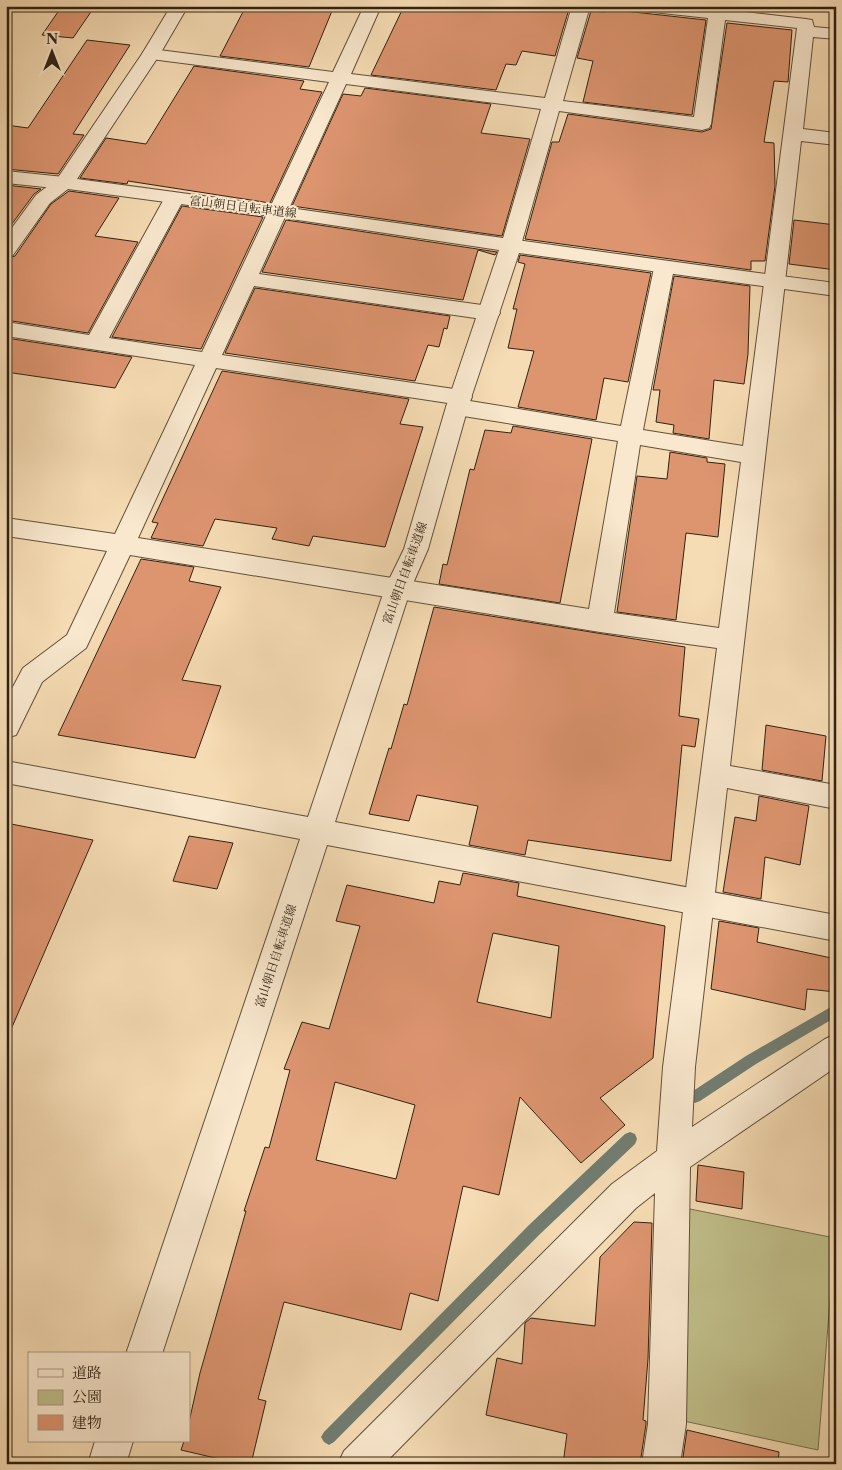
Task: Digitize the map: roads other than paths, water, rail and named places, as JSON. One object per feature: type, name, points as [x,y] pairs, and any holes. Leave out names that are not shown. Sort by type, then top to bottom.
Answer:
[{"type":"street","points":[[6,251],[43,198],[64,183],[151,54],[180,6]]},
{"type":"street","points":[[6,727],[32,675],[77,641],[248,279],[373,6]]},
{"type":"street","points":[[581,6],[511,245],[664,268],[836,290]]},
{"type":"street","points":[[644,6],[806,24],[679,1067],[673,1159],[667,1424],[661,1464]]},
{"type":"street","points":[[151,54],[702,124],[717,15]]},
{"type":"street","points":[[805,31],[836,34]]},
{"type":"street","points":[[793,134],[836,139]]},
{"type":"street","name":"富山朝日自転車道線","points":[[6,177],[278,211],[511,245],[459,402],[416,549],[398,588],[145,1352]]},
{"type":"street","points":[[96,342],[174,199]]},
{"type":"street","points":[[600,622],[630,437],[664,268]]},
{"type":"street","points":[[248,279],[489,313]]},
{"type":"street","points":[[6,329],[209,360],[459,402],[630,437],[753,456]]},
{"type":"street","points":[[6,527],[124,544],[600,622],[732,640]]},
{"type":"street","points":[[6,772],[836,928]]},
{"type":"street","points":[[716,775],[836,797]]},
{"type":"street","points":[[357,1464],[624,1196],[673,1159],[836,1049]]},
{"type":"street","points":[[107,1464],[114,1442]]},
{"type":"waterway","points":[[695,1097],[751,1060],[836,1010]]},
{"type":"waterway","points":[[329,1437],[534,1230],[630,1139]]}]
